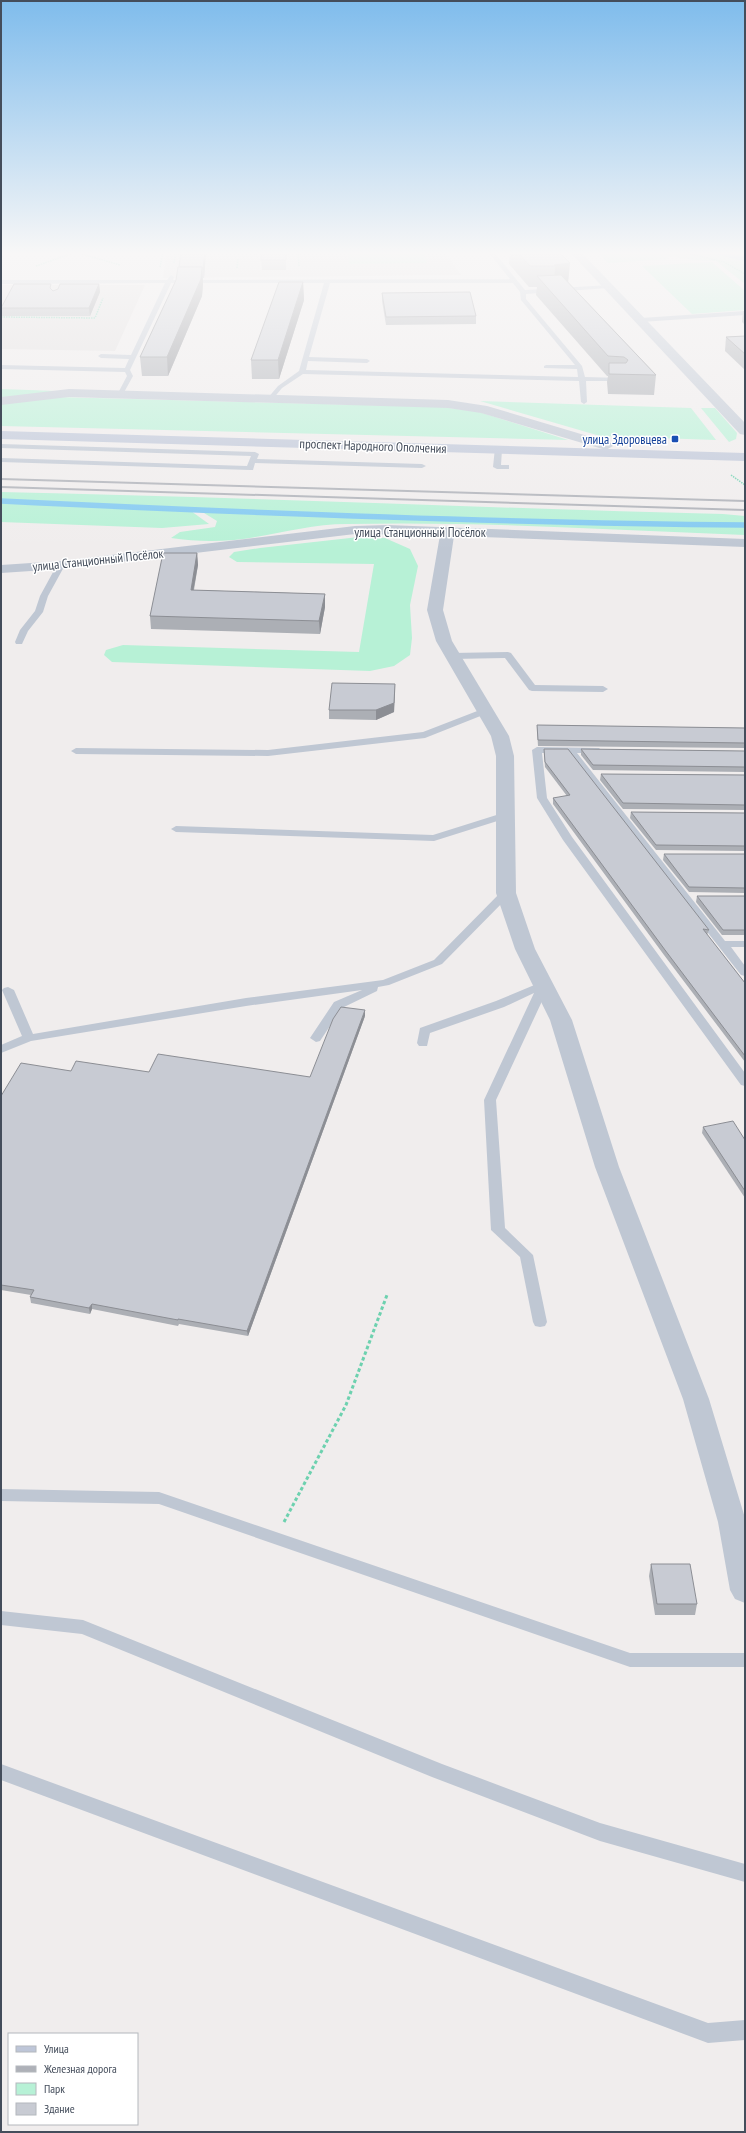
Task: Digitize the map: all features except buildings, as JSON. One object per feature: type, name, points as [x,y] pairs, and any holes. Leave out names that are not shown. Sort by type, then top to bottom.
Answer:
[{"type":"street","points":[[670,352],[745,431]]},
{"type":"street","points":[[1,401],[54,394],[270,399],[464,406],[502,415],[606,446]]},
{"type":"street","name":"проспект Народного Ополчения","points":[[1,429],[745,450]]},
{"type":"street","name":"проспект Народного Ополчения","points":[[1,435],[745,457]]},
{"type":"street","name":"улица Станционный Посёлок","points":[[1,569],[61,565],[355,530],[448,530],[745,543]]},
{"type":"street","points":[[448,530],[435,610],[444,641],[500,736],[505,756],[506,893],[526,949],[561,1020],[607,1166],[696,1399],[732,1522],[745,1590]]},
{"type":"lane","points":[[127,370],[136,352]]},
{"type":"lane","points":[[302,372],[307,352]]},
{"type":"lane","points":[[567,352],[580,367],[584,402]]},
{"type":"lane","points":[[101,356],[133,357]]},
{"type":"lane","points":[[305,359],[367,361]]},
{"type":"lane","points":[[1,367],[127,370]]},
{"type":"lane","points":[[546,367],[580,367]]},
{"type":"lane","points":[[120,395],[130,376],[127,370]]},
{"type":"lane","points":[[270,399],[280,386],[302,372],[622,380]]},
{"type":"lane","points":[[1,446],[255,454],[250,468],[1,460]]},
{"type":"lane","points":[[498,450],[496,467],[506,467]]},
{"type":"lane","points":[[253,461],[422,466]]},
{"type":"lane","points":[[19,642],[24,630],[39,612],[44,596],[61,565]]},
{"type":"lane","points":[[452,656],[508,656],[532,688],[604,690]]},
{"type":"lane","points":[[76,751],[268,753],[425,735],[485,711]]},
{"type":"lane","points":[[610,750],[538,750],[542,798],[567,838],[745,1082]]},
{"type":"lane","points":[[570,750],[745,973]]},
{"type":"lane","points":[[589,775],[605,775]]},
{"type":"lane","points":[[619,813],[635,813]]},
{"type":"lane","points":[[176,830],[434,838],[506,815]]},
{"type":"lane","points":[[652,855],[668,855]]},
{"type":"lane","points":[[316,1038],[338,1005],[438,962],[506,893]]},
{"type":"lane","points":[[685,897],[700,897]]},
{"type":"lane","points":[[722,944],[745,944]]},
{"type":"lane","points":[[1,1050],[29,1038],[246,1002],[385,984]]},
{"type":"lane","points":[[423,1042],[424,1031],[500,1004],[544,984]]},
{"type":"lane","points":[[540,1322],[526,1256],[498,1230],[490,1100],[544,984]]},
{"type":"lane","points":[[8,990],[29,1038]]},
{"type":"lane","points":[[1,1495],[159,1498],[630,1660],[745,1660]]},
{"type":"lane","points":[[1,1618],[83,1628],[132,1646],[438,1771],[600,1832],[745,1873]]},
{"type":"lane","points":[[1,1772],[708,2033],[745,2030]]},
{"type":"path","points":[[275,1538],[346,1405],[387,1295]]},
{"type":"green space","points":[[1,389],[57,391],[1,399]]},
{"type":"green space","points":[[56,397],[442,407],[479,412],[568,440],[1,426],[1,404]]},
{"type":"green space","points":[[480,401],[691,408],[716,440],[600,436]]},
{"type":"green space","points":[[701,408],[715,408],[737,433],[736,439],[729,442]]},
{"type":"green space","points":[[1,492],[723,514],[745,516],[745,535],[546,526],[397,523],[319,526],[234,540],[194,540],[171,538],[180,532],[215,527],[217,521],[204,513],[182,508],[1,500]]},
{"type":"green space","points":[[1,502],[191,511],[209,524],[162,528],[1,522]]},
{"type":"green space","points":[[359,537],[385,538],[410,549],[418,566],[410,605],[412,638],[410,655],[394,666],[370,671],[112,662],[104,655],[106,650],[123,645],[359,652],[374,564],[237,562],[229,557],[234,552],[260,548]]},
{"type":"waterway","points":[[1,501],[373,517],[745,525]]},
{"type":"railway","points":[[1,479],[745,501]]},
{"type":"railway","points":[[1,487],[745,510]]},
{"type":"place","name":"улица Здоровцева","points":[[675,439]]}]
